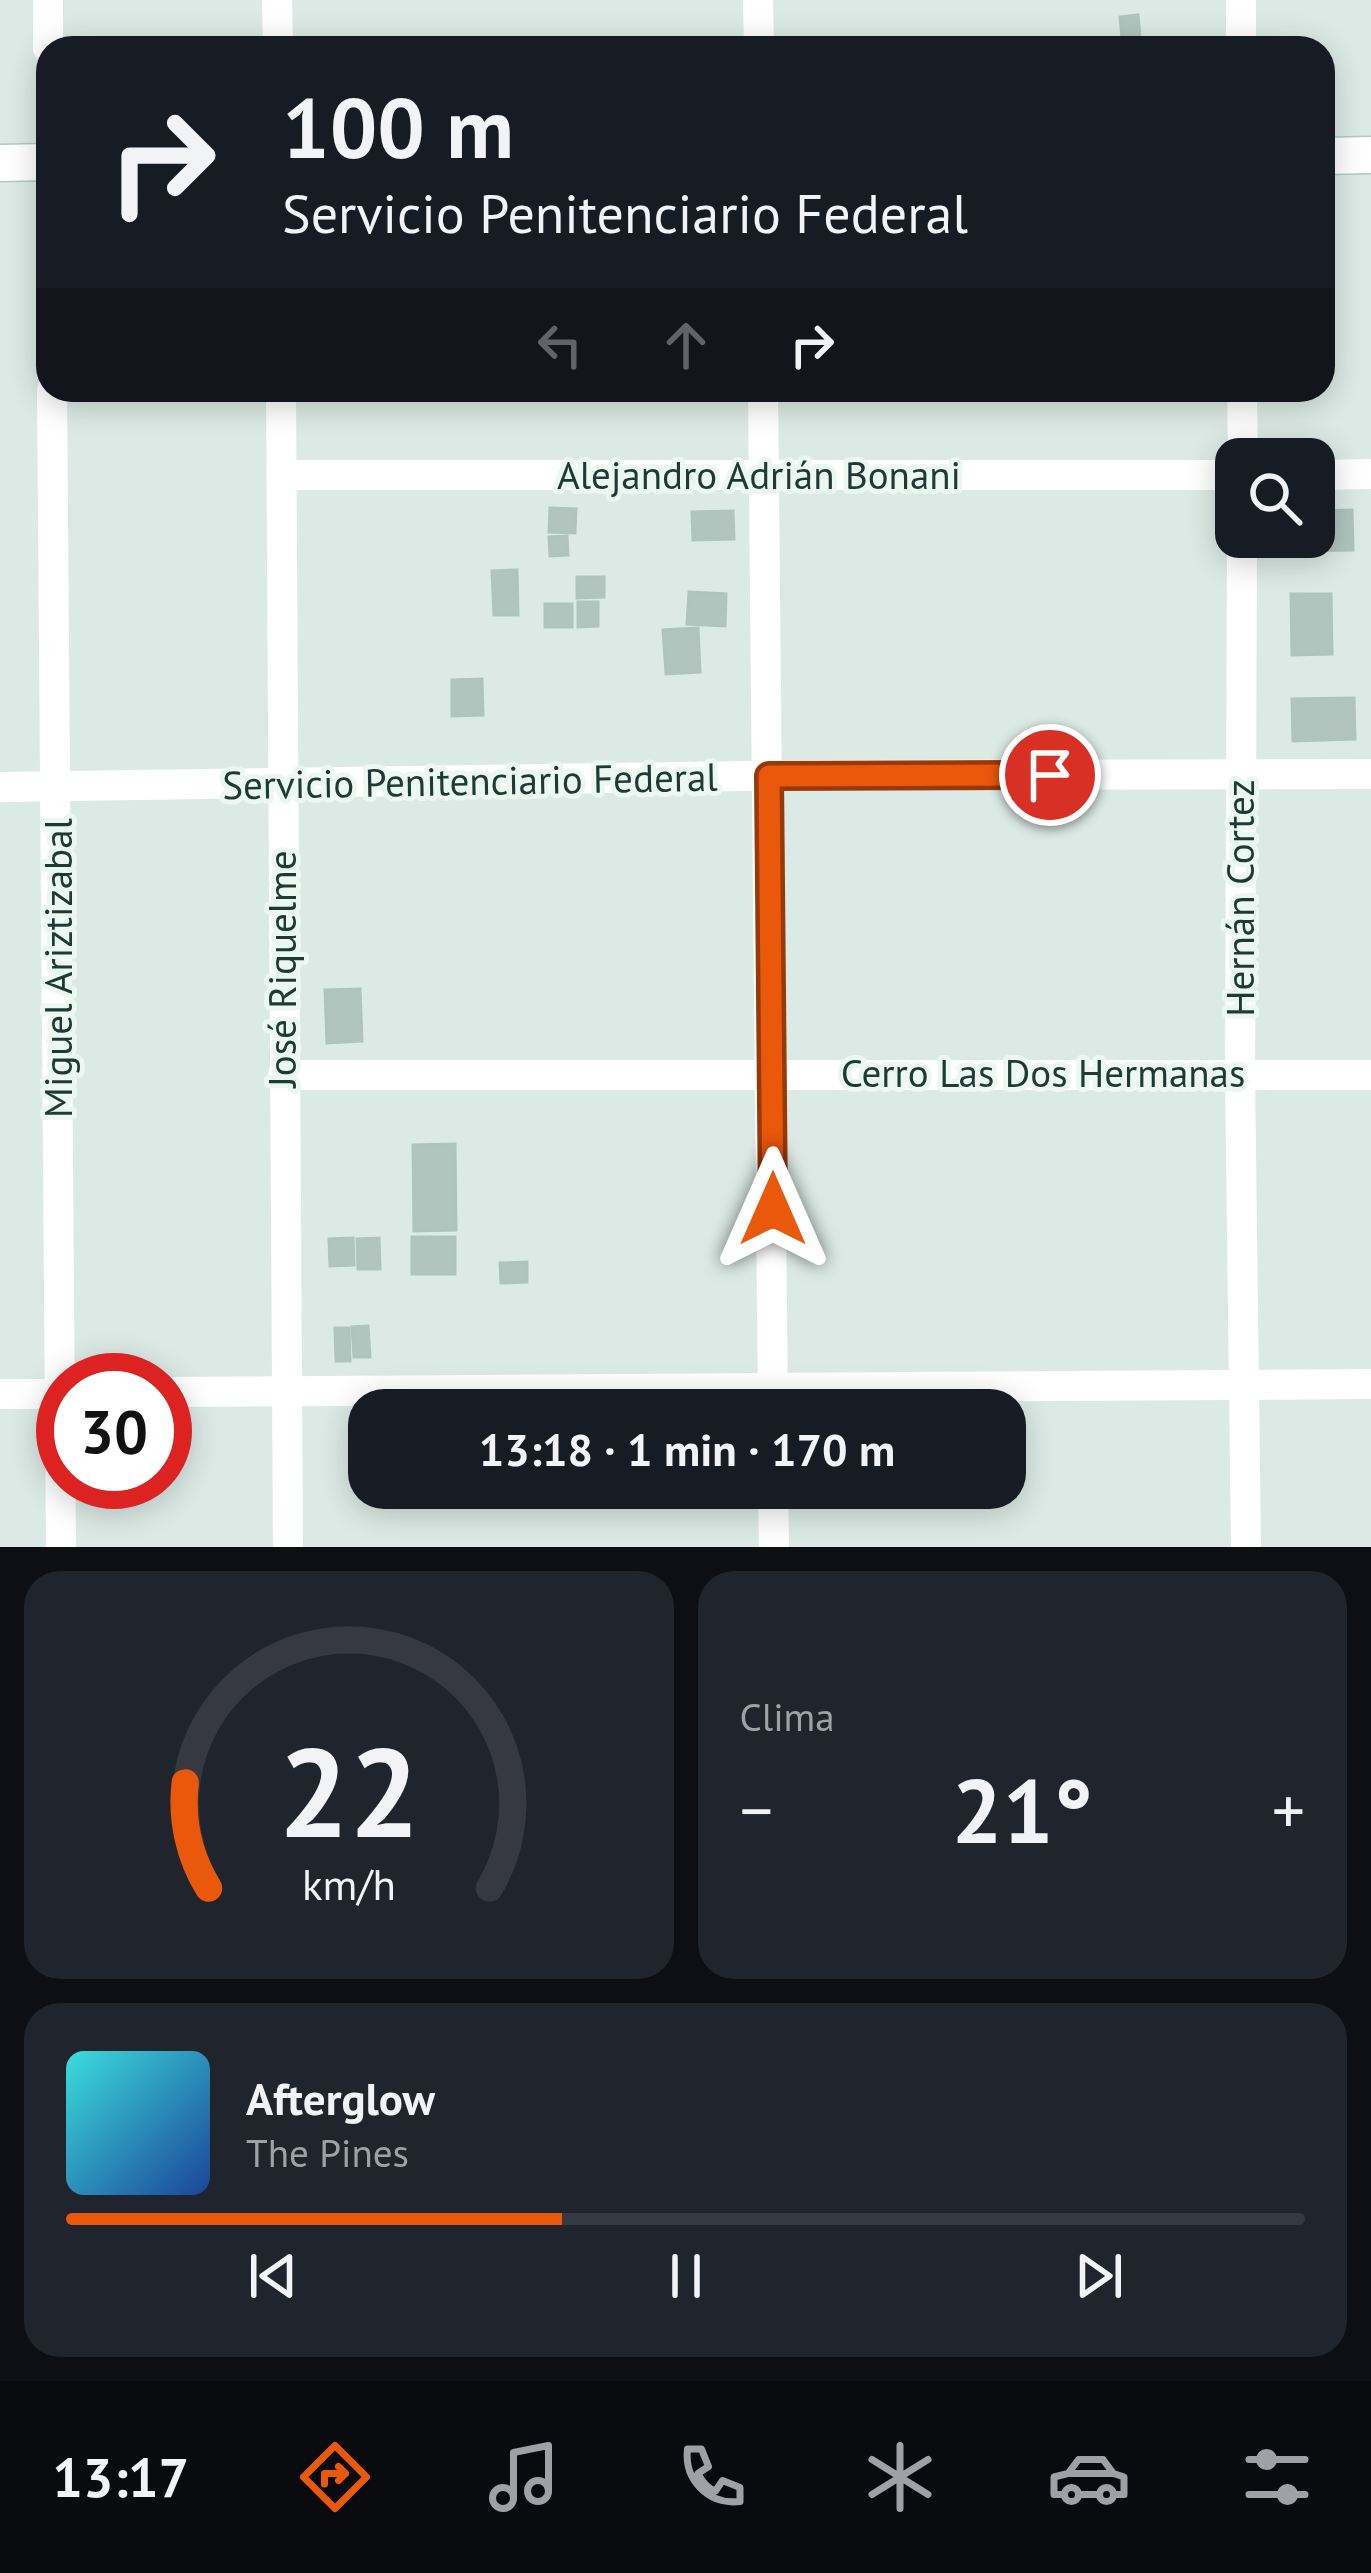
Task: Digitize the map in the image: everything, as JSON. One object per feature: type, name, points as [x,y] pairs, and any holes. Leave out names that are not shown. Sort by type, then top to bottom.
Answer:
[{"type":"main road","points":[[1335,156],[1371,155]]},
{"type":"main road","points":[[0,163],[36,162]]},
{"type":"street","points":[[48,0],[48,36]]},
{"type":"street","points":[[277,0],[278,36]]},
{"type":"street","points":[[758,0],[759,36]]},
{"type":"street","points":[[1241,0],[1241,36]]},
{"type":"street","name":"Miguel Ariztizabal","points":[[52,402],[61,1353]]},
{"type":"street","name":"José Riquelme","points":[[281,402],[288,1547]]},
{"type":"street","points":[[763,402],[774,1072],[773,1389]]},
{"type":"street","points":[[1242,402],[1243,438]]},
{"type":"street","points":[[1335,475],[1371,474]]},
{"type":"street","name":"Alejandro Adrián Bonani","points":[[282,475],[1215,475]]},
{"type":"street","name":"Hernán Cortez","points":[[1242,558],[1240,1073],[1246,1547]]},
{"type":"street","name":"Servicio Penitenciario Federal","points":[[0,787],[769,776],[1371,774]]},
{"type":"street","name":"Cerro Las Dos Hermanas","points":[[283,1075],[1371,1075]]},
{"type":"street","points":[[1026,1392],[1371,1384]]},
{"type":"street","points":[[192,1391],[348,1391]]},
{"type":"street","points":[[0,1394],[36,1394]]},
{"type":"street","name":"Miguel Ariztizabal","points":[[61,1509],[61,1547]]},
{"type":"street","points":[[773,1509],[774,1547]]},
{"type":"building","points":[[1138,15],[1140,36],[1122,36],[1120,17]]},
{"type":"building","points":[[550,508],[576,509],[575,533],[549,532]]},
{"type":"building","points":[[1335,510],[1352,510],[1353,550],[1335,550]]},
{"type":"building","points":[[733,511],[734,539],[693,540],[692,512]]},
{"type":"building","points":[[567,536],[568,555],[550,556],[549,537]]},
{"type":"building","points":[[517,570],[518,615],[494,615],[492,571]]},
{"type":"building","points":[[577,577],[604,577],[604,597],[577,598]]},
{"type":"building","points":[[689,592],[726,594],[725,626],[687,624]]},
{"type":"building","points":[[1291,594],[1331,594],[1332,654],[1292,655]]},
{"type":"building","points":[[578,602],[598,602],[598,626],[578,627]]},
{"type":"building","points":[[545,604],[572,604],[572,627],[545,627]]},
{"type":"building","points":[[698,628],[700,672],[666,674],[663,630]]},
{"type":"building","points":[[482,679],[483,715],[452,716],[452,680]]},
{"type":"building","points":[[1354,698],[1355,739],[1293,741],[1292,699]]},
{"type":"building","points":[[360,989],[362,1041],[327,1043],[325,990]]},
{"type":"building","points":[[455,1144],[456,1230],[414,1231],[413,1145]]},
{"type":"building","points":[[412,1237],[455,1237],[455,1274],[412,1274]]},
{"type":"building","points":[[353,1238],[354,1265],[330,1266],[329,1239]]},
{"type":"building","points":[[379,1238],[380,1269],[358,1269],[357,1239]]},
{"type":"building","points":[[527,1262],[527,1282],[501,1283],[500,1263]]},
{"type":"building","points":[[368,1326],[370,1357],[354,1357],[352,1327]]},
{"type":"building","points":[[335,1328],[349,1328],[350,1361],[336,1361]]},
{"type":"route","points":[[773,1209],[769,776],[1050,775]]}]
